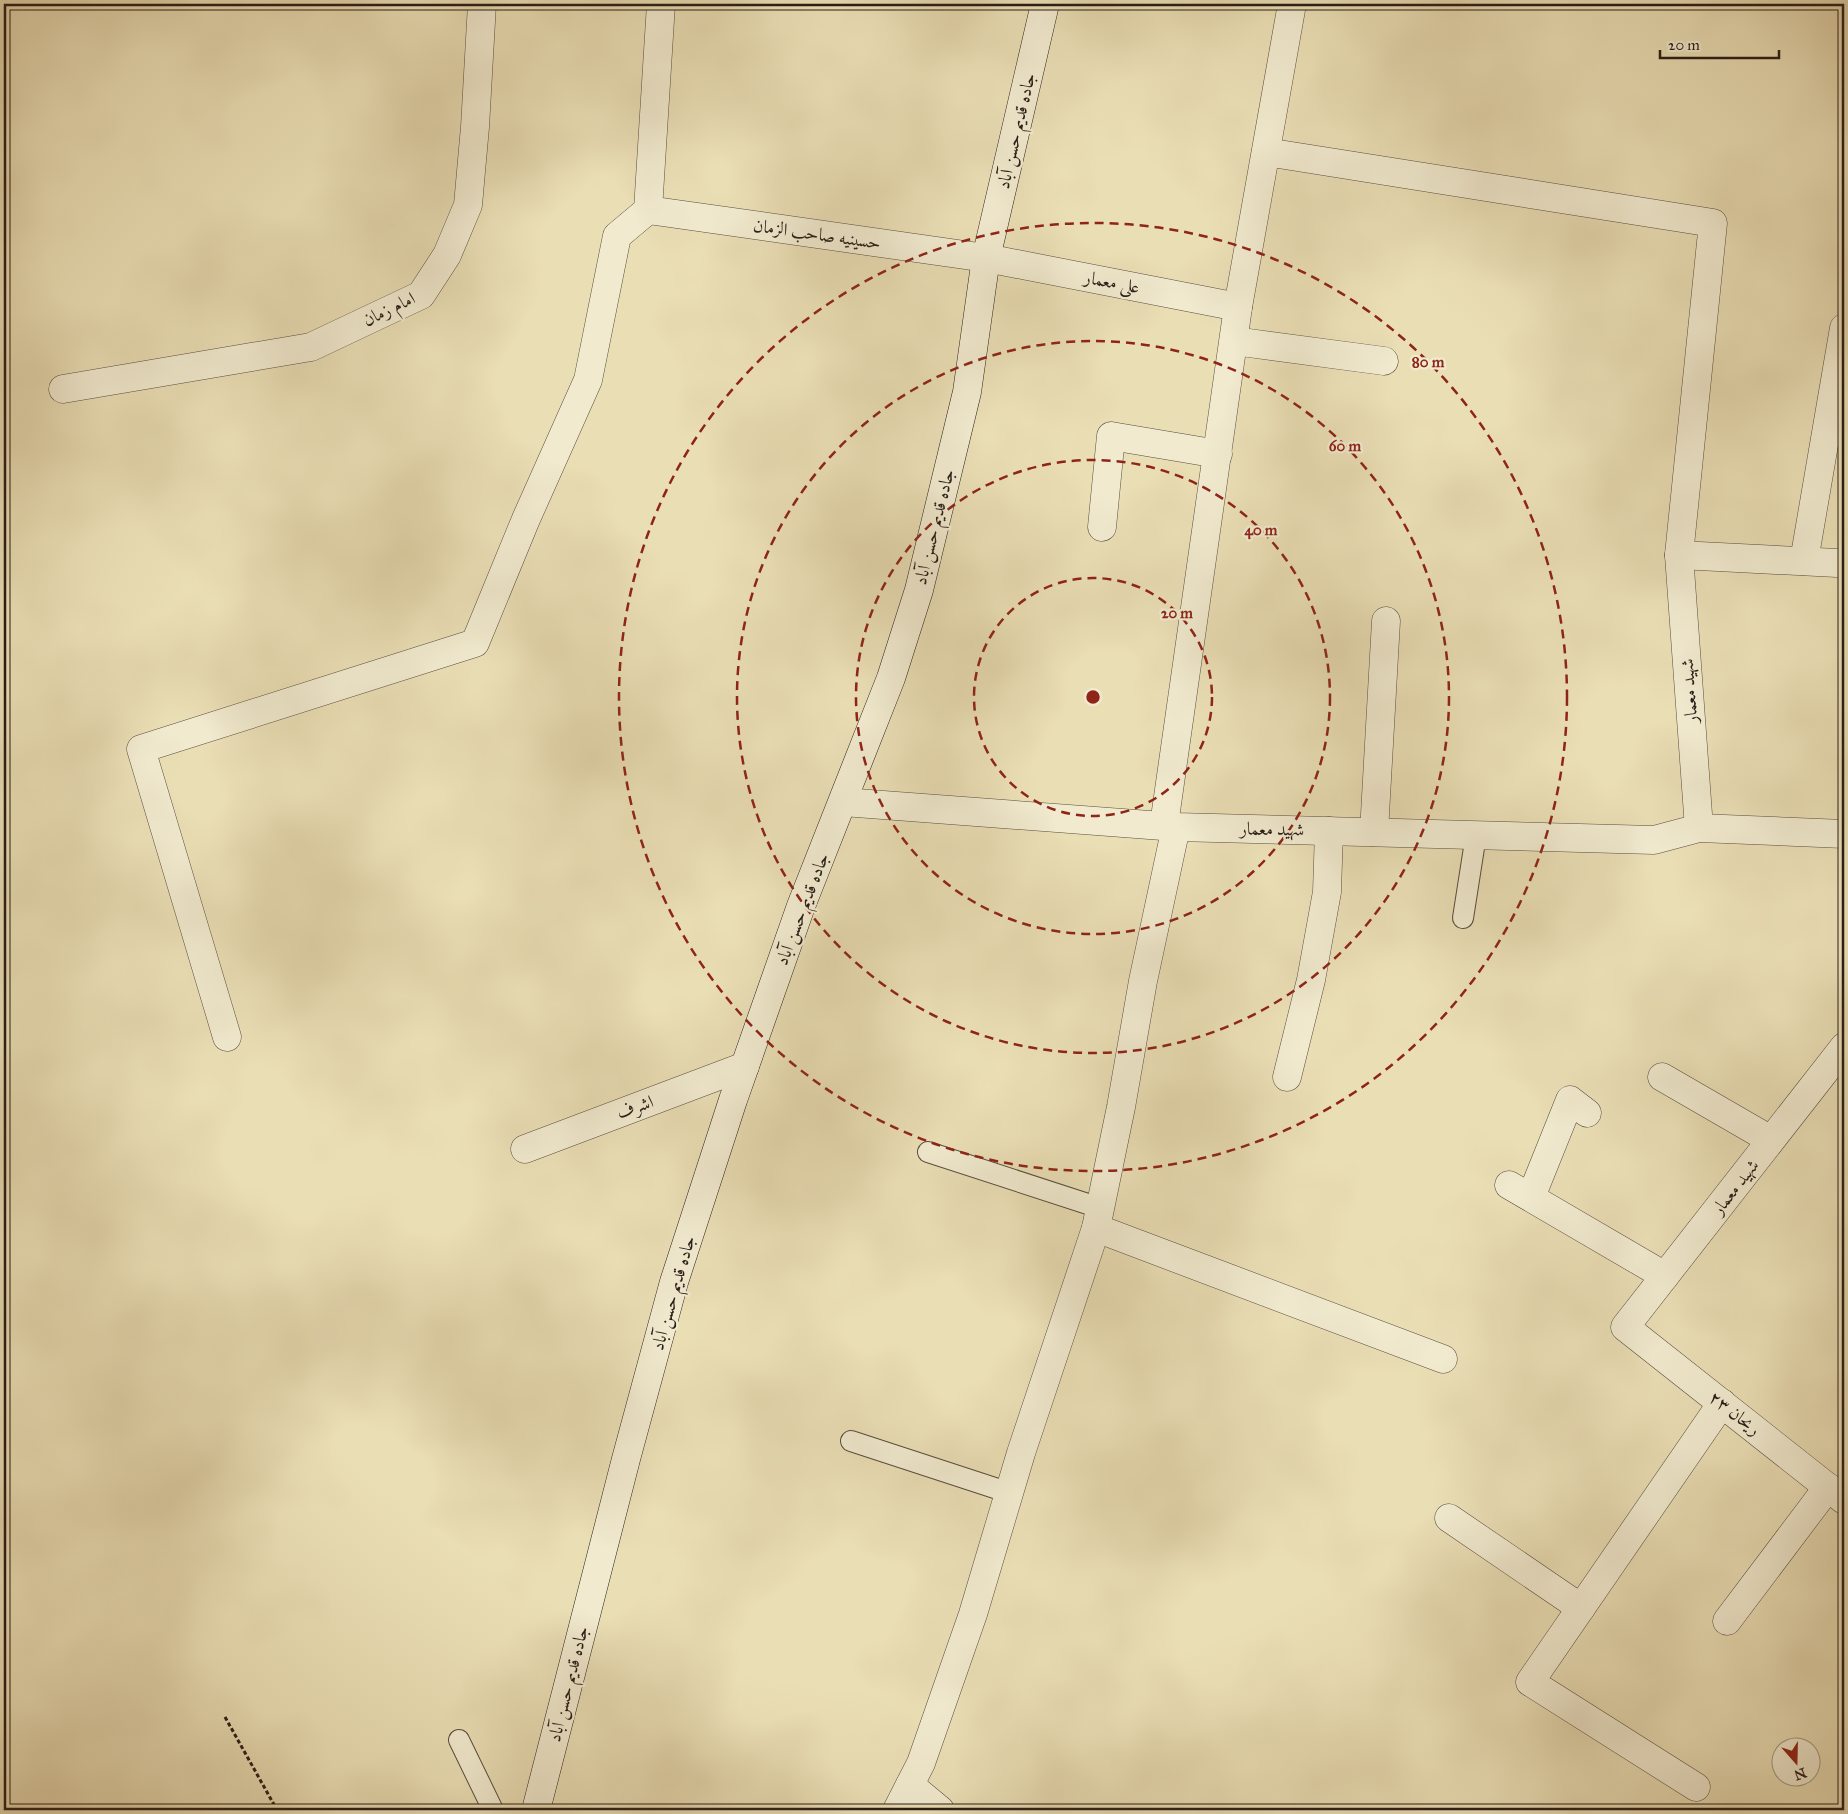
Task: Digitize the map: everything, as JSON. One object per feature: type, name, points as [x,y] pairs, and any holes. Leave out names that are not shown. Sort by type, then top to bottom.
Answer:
[{"type":"street","name":"امام زمان","points":[[63,390],[311,347],[421,295],[447,254],[468,205],[475,127],[482,4]]},
{"type":"street","points":[[227,1037],[141,749],[474,643],[526,519],[588,380],[617,236],[648,210],[661,4]]},
{"type":"street","name":"جاده قدیم حسن آباد","points":[[536,1810],[626,1459],[674,1282],[745,1066],[801,906],[891,678],[920,590],[967,392],[986,258],[1045,4]]},
{"type":"street","points":[[897,1810],[921,1763],[973,1614],[1098,1218],[1121,1107],[1170,826],[1238,306],[1292,4]]},
{"type":"street","name":"شهید معمار","points":[[1266,152],[1713,223],[1680,555],[1699,828]]},
{"type":"street","name":"حسینیه صاحب الزمان","points":[[648,210],[986,258]]},
{"type":"street","name":"علی معمار","points":[[986,258],[1238,306]]},
{"type":"street","points":[[1804,561],[1844,328]]},
{"type":"street","points":[[1234,341],[1384,361]]},
{"type":"street","points":[[1102,527],[1111,436],[1218,454]]},
{"type":"street","points":[[1680,555],[1837,562]]},
{"type":"street","points":[[1374,832],[1386,621]]},
{"type":"street","name":"شهید معمار","points":[[843,802],[1170,826],[1654,840],[1699,828],[1844,834]]},
{"type":"street","points":[[1287,1077],[1311,980],[1327,892],[1329,831]]},
{"type":"street","name":"شهید معمار","points":[[1626,1326],[1844,1047]]},
{"type":"street","name":"اشرف","points":[[524,1148],[745,1066]]},
{"type":"street","points":[[1662,1077],[1772,1140]]},
{"type":"street","points":[[1587,1112],[1570,1100],[1520,1191],[1665,1276]]},
{"type":"street","points":[[1098,1218],[1443,1359]]},
{"type":"street","name":"ریحان ۲۳","points":[[1626,1326],[1836,1494]]},
{"type":"street","points":[[1696,1787],[1530,1682],[1722,1403]]},
{"type":"street","points":[[1727,1621],[1836,1494]]},
{"type":"street","points":[[1449,1518],[1582,1608]]},
{"type":"street","points":[[910,1785],[940,1810]]},
{"type":"lane","points":[[1463,918],[1476,835]]},
{"type":"lane","points":[[928,1152],[1098,1218]]},
{"type":"lane","points":[[851,1441],[1010,1493]]},
{"type":"lane","points":[[459,1740],[493,1810]]},
{"type":"path","points":[[225,1717],[278,1810]]}]
